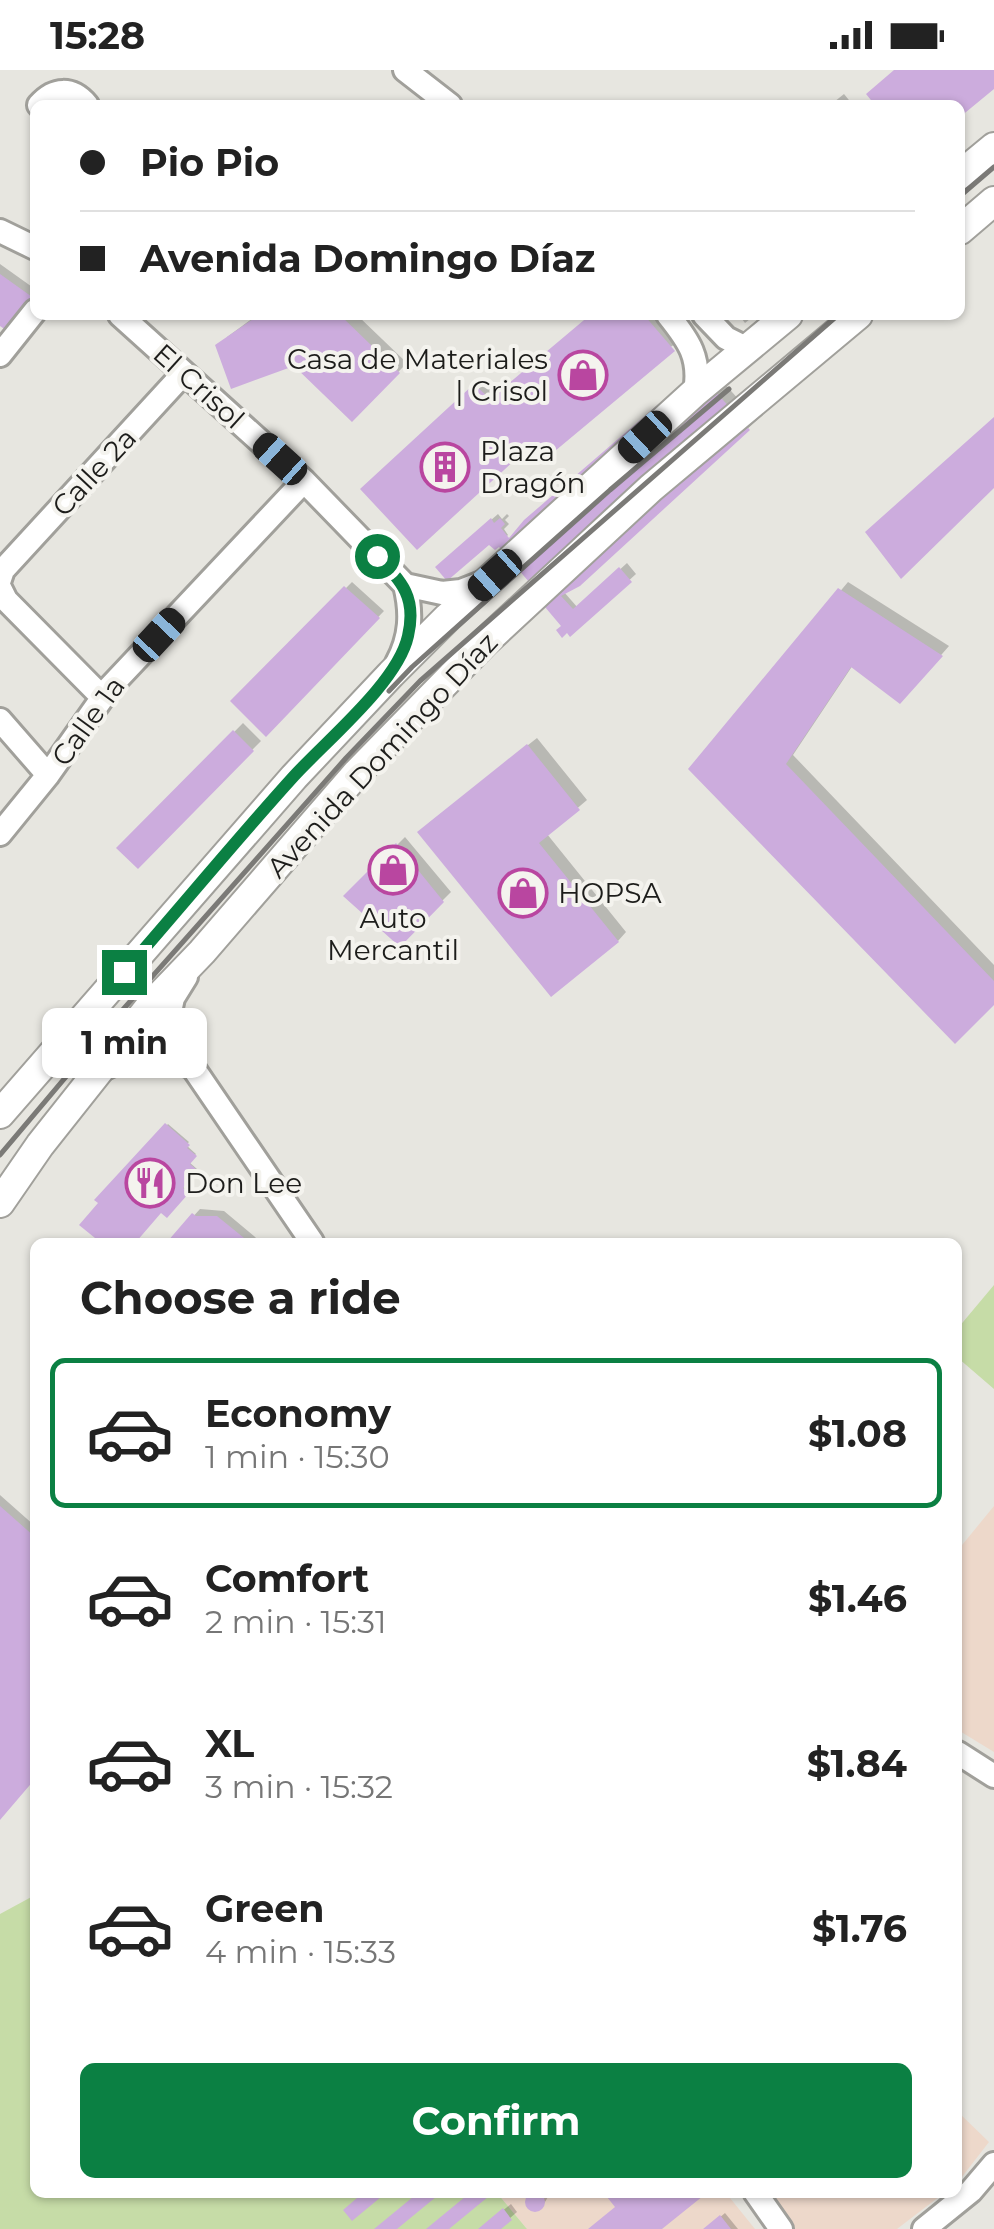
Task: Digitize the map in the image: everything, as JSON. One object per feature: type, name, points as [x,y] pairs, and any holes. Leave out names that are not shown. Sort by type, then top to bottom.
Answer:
[{"type":"main road","points":[[965,171],[994,147]]},
{"type":"main road","points":[[965,226],[994,201]]},
{"type":"main road","name":"Avenida Domingo Díaz","points":[[0,1114],[294,777],[391,674],[695,392],[782,320]]},
{"type":"main road","name":"Avenida Domingo Díaz","points":[[0,1203],[94,1074],[151,1005],[357,773],[484,644],[652,488],[852,320]]},
{"type":"street","points":[[405,70],[444,100]]},
{"type":"street","points":[[43,100],[61,90],[82,100]]},
{"type":"street","points":[[0,231],[30,242]]},
{"type":"street","points":[[0,355],[30,316]]},
{"type":"street","name":"El Crisol","points":[[126,320],[304,480],[405,585]]},
{"type":"street","points":[[672,320],[691,344],[697,360],[695,392]]},
{"type":"street","points":[[709,320],[726,338],[746,348]]},
{"type":"street","name":"Calle 2a","points":[[1,579],[184,373]]},
{"type":"street","name":"Calle 1a","points":[[0,834],[48,776],[102,697],[304,480]]},
{"type":"street","points":[[391,674],[408,640],[405,585],[442,593],[461,591],[495,575]]},
{"type":"street","points":[[1,579],[6,600],[102,697]]},
{"type":"street","points":[[0,720],[48,776]]},
{"type":"street","points":[[202,952],[173,998],[173,1029],[194,1069],[309,1238]]},
{"type":"street","points":[[94,1074],[123,1058],[147,1052],[178,1057],[194,1069]]},
{"type":"street","points":[[962,1756],[994,1776]]},
{"type":"street","points":[[924,2229],[971,2191],[994,2164]]},
{"type":"street","points":[[759,2198],[781,2229]]},
{"type":"shaded area","points":[[994,1506],[994,1752],[962,1732],[962,1545]]},
{"type":"shaded area","points":[[962,2116],[989,2142],[962,2177]]},
{"type":"shaded area","points":[[501,2198],[730,2198],[755,2229],[527,2229]]},
{"type":"shaded area","points":[[769,2198],[937,2198],[897,2229],[794,2229]]},
{"type":"green space","points":[[994,1285],[994,1389],[962,1361],[962,1323]]},
{"type":"green space","points":[[30,1898],[30,2198],[501,2198],[527,2229],[0,2229],[0,1914]]},
{"type":"building","points":[[894,70],[994,70],[994,89],[965,113],[965,100],[871,100],[866,94]]},
{"type":"building","points":[[0,274],[30,295],[30,307],[13,335],[0,326]]},
{"type":"building","points":[[252,320],[345,320],[400,373],[352,422],[294,366],[231,389],[215,345]]},
{"type":"building","points":[[584,320],[648,320],[675,351],[543,461],[530,446],[417,550],[360,489],[474,384],[490,399]]},
{"type":"building","points":[[697,371],[750,430],[580,586],[561,596],[573,609],[619,567],[632,582],[570,637],[567,633],[562,638],[556,630],[561,626],[545,607],[548,604],[499,547],[495,550],[489,545],[447,581],[435,567],[491,518],[494,523],[500,518],[505,524],[501,528],[509,538],[524,520]]},
{"type":"building","points":[[994,417],[994,488],[901,579],[865,532]]},
{"type":"building","points":[[344,586],[380,618],[266,737],[230,701]]},
{"type":"building","points":[[838,588],[943,656],[900,704],[851,667],[786,764],[994,981],[994,1005],[955,1044],[688,769]]},
{"type":"building","points":[[233,730],[254,751],[138,869],[116,848]]},
{"type":"building","name":"HOPSA","points":[[527,744],[580,810],[539,843],[619,942],[551,997],[417,832]]},
{"type":"building","name":"Auto Mercantil","points":[[396,843],[444,902],[400,947],[343,896]]},
{"type":"building","name":"Don Lee","points":[[165,1123],[197,1156],[190,1164],[198,1171],[183,1188],[189,1193],[167,1218],[161,1213],[139,1238],[95,1238],[79,1225],[98,1203],[94,1200]]},
{"type":"building","points":[[192,1213],[217,1216],[244,1238],[170,1238]]},
{"type":"building","points":[[0,1506],[30,1533],[30,1785],[0,1820]]},
{"type":"building","points":[[357,2198],[380,2198],[352,2221],[343,2210]]},
{"type":"building","points":[[412,2198],[435,2198],[397,2229],[374,2229]]},
{"type":"building","points":[[464,2198],[487,2198],[449,2229],[426,2229]]},
{"type":"building","points":[[525,2198],[545,2198],[545,2206],[539,2212],[531,2212],[525,2206]]},
{"type":"building","points":[[608,2198],[701,2198],[662,2229],[588,2229],[615,2207]]},
{"type":"building","points":[[503,2208],[512,2220],[501,2229],[478,2229]]},
{"type":"building","points":[[720,2215],[731,2229],[703,2229]]},
{"type":"railway","points":[[965,192],[994,167]]},
{"type":"railway","points":[[0,1155],[119,1014],[346,758],[420,681],[832,320]]},
{"type":"railway","points":[[389,691],[610,490],[729,389]]},
{"type":"place","name":"Casa de Materiales | Crisol","points":[[583,375]]},
{"type":"place","name":"Plaza Dragón","points":[[445,467]]},
{"type":"place","name":"Auto Mercantil","points":[[393,870]]},
{"type":"place","name":"HOPSA","points":[[523,893]]},
{"type":"place","name":"Don Lee","points":[[150,1183]]},
{"type":"route","points":[[124,972],[294,777],[391,674],[408,640],[409,603],[405,585],[377,556]]}]
